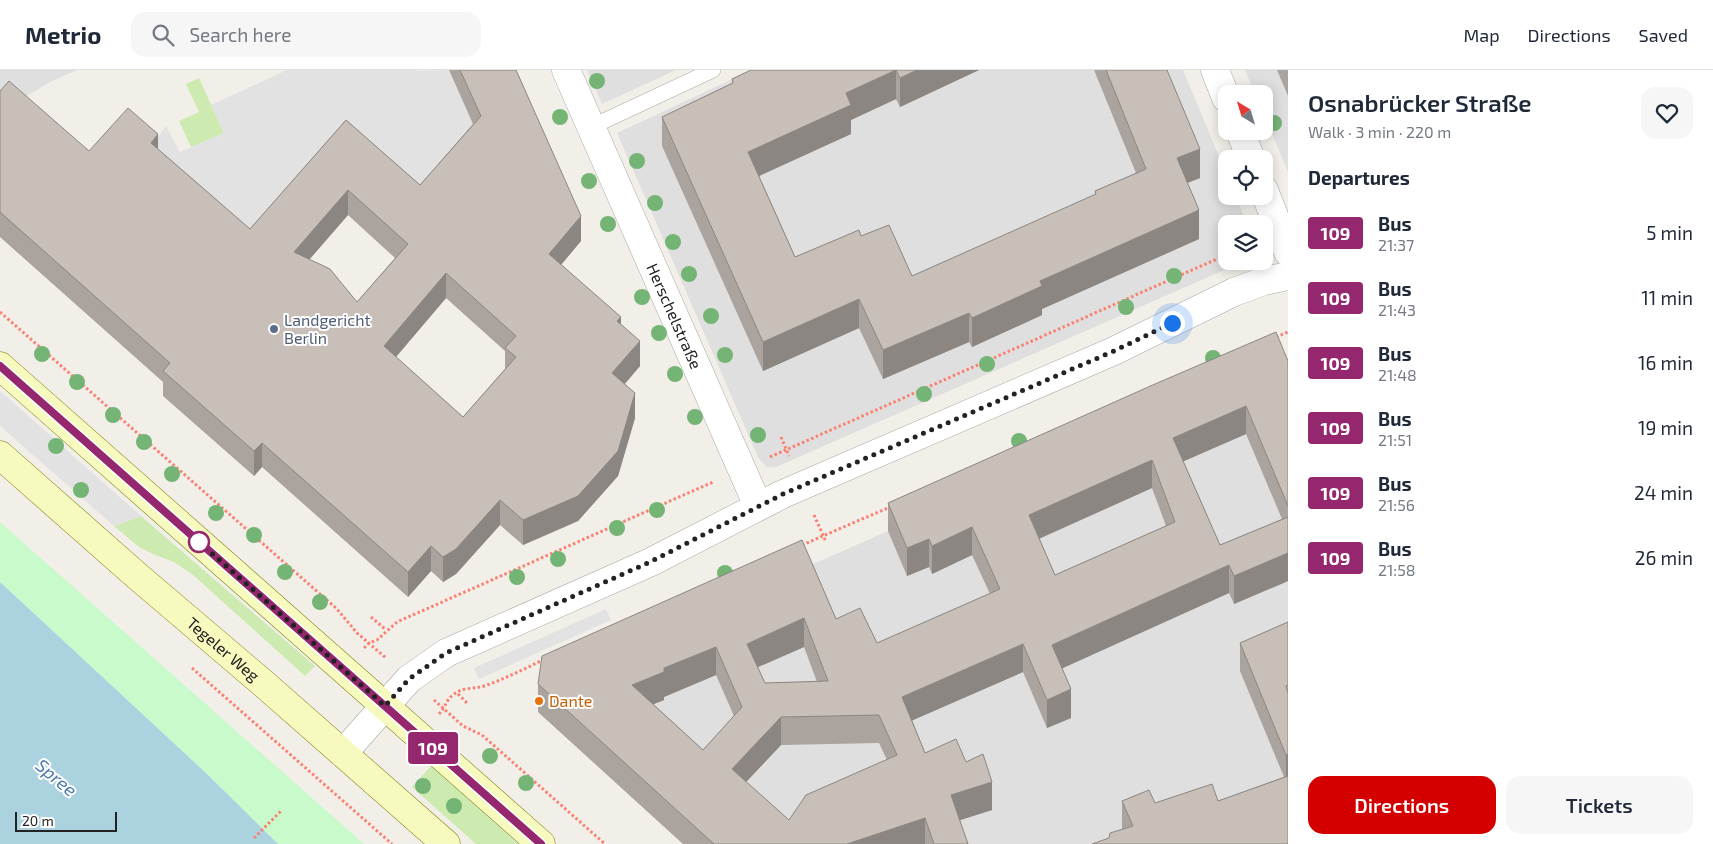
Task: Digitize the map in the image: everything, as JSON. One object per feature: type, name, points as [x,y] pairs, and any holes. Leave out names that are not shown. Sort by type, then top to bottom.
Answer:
[{"type":"main road","points":[[0,366],[541,844]]},
{"type":"main road","name":"Tegeler Weg","points":[[0,455],[446,844]]},
{"type":"street","name":"Herschelstraße","points":[[566,70],[758,506]]},
{"type":"street","points":[[1215,70],[1221,85]]},
{"type":"street","points":[[1270,205],[1288,252]]},
{"type":"street","points":[[343,753],[409,679],[446,653],[650,562],[758,506],[1114,351],[1234,292],[1264,281],[1288,276]]},
{"type":"lane","points":[[591,127],[712,70]]},
{"type":"path","points":[[777,454],[1218,259]]},
{"type":"path","points":[[0,312],[337,609],[351,627]]},
{"type":"path","points":[[1274,338],[1288,332]]},
{"type":"path","points":[[397,622],[703,486]]},
{"type":"path","points":[[796,548],[895,505]]},
{"type":"path","points":[[372,617],[385,629]]},
{"type":"path","points":[[468,688],[484,687],[546,659]]},
{"type":"path","points":[[458,694],[468,704]]},
{"type":"path","points":[[259,726],[392,844]]},
{"type":"path","points":[[463,726],[482,735],[605,844]]},
{"type":"path","points":[[254,838],[281,811]]},
{"type":"shaded area","points":[[0,70],[77,70],[52,81],[9,106],[0,98]]},
{"type":"shaded area","points":[[287,70],[449,70],[481,141],[420,210],[345,145],[263,239],[148,151],[166,126],[180,152],[224,133],[211,105]]},
{"type":"shaded area","points":[[587,70],[676,70],[602,104]]},
{"type":"shaded area","points":[[752,70],[1183,70],[1218,154],[1218,205],[1240,205],[1243,215],[1218,215],[1218,270],[1224,270],[776,467],[766,467],[758,457],[617,133]]},
{"type":"shaded area","points":[[1245,70],[1288,70],[1288,172],[1273,136],[1273,85],[1251,85]]},
{"type":"shaded area","points":[[1288,389],[1288,844],[683,844],[538,712],[542,684],[888,531]]},
{"type":"shaded area","points":[[0,391],[141,516],[114,526],[0,426]]},
{"type":"shaded area","points":[[606,609],[611,620],[479,679],[474,668]]},
{"type":"green space","points":[[199,78],[224,133],[191,147],[179,121],[199,112],[186,84]]},
{"type":"green space","points":[[141,516],[315,666],[305,676],[193,575],[174,562],[139,547],[114,526]]},
{"type":"green space","points":[[0,522],[364,844],[278,844],[207,774],[0,582]]},
{"type":"green space","points":[[431,766],[518,844],[476,844],[412,787]]},
{"type":"water","name":"Spree","points":[[0,582],[207,774],[278,844],[0,844]]},
{"type":"building","name":"Landgericht Berlin","points":[[460,70],[516,70],[581,216],[549,254],[621,317],[617,321],[640,341],[612,373],[635,393],[618,451],[578,496],[523,520],[500,500],[456,549],[443,557],[431,546],[408,572],[262,443],[254,451],[163,371],[170,363],[0,212],[0,91],[9,81],[89,151],[128,108],[158,134],[151,143],[250,229],[346,120],[420,185],[481,116]],"holes":[[[348,190],[408,244],[357,302],[330,269],[294,252]],[[446,273],[516,336],[505,348],[516,357],[463,417],[384,346]]]},
{"type":"building","points":[[751,70],[896,70],[846,93],[851,105],[748,152],[795,257],[859,230],[861,236],[889,225],[912,276],[1096,194],[1095,191],[1146,169],[1106,70],[1167,70],[1200,149],[1177,158],[1199,210],[1040,281],[1042,286],[972,318],[969,313],[883,350],[859,299],[763,342],[662,117],[733,83],[732,79]]},
{"type":"building","points":[[896,70],[917,70],[900,78]]},
{"type":"building","points":[[1276,332],[1288,361],[1288,506],[1246,406],[1173,438],[1220,545],[1288,517],[1288,553],[1234,576],[1229,565],[1052,645],[1071,689],[1047,700],[1023,644],[902,697],[925,753],[956,739],[966,762],[983,754],[992,782],[951,795],[968,844],[934,844],[925,818],[847,844],[714,844],[538,684],[542,656],[802,540],[836,619],[860,608],[877,643],[1000,589],[972,527],[932,546],[929,539],[907,548],[888,503]],"holes":[[[1152,460],[1175,522],[1055,575],[1029,515]],[[804,618],[828,681],[765,683],[747,644]],[[716,647],[742,707],[703,750],[632,685],[664,672],[664,668]],[[879,715],[897,755],[806,795],[789,820],[732,769],[781,717]]]},
{"type":"building","points":[[1288,622],[1288,685],[1286,686],[1288,693],[1288,754],[1286,755],[1240,643]]},
{"type":"building","points":[[1288,776],[1288,844],[1092,844],[1109,838],[1110,833],[1133,826],[1122,801],[1149,790],[1155,803],[1212,784],[1218,801]]},
{"type":"bus line","name":"109","points":[[0,366],[541,844]]},
{"type":"place","name":"Landgericht Berlin","points":[[274,329]]},
{"type":"place","name":"Dante","points":[[539,701]]},
{"type":"route","points":[[199,542],[385,706],[409,679],[446,653],[650,562],[783,494],[1114,351],[1172,323]]}]
